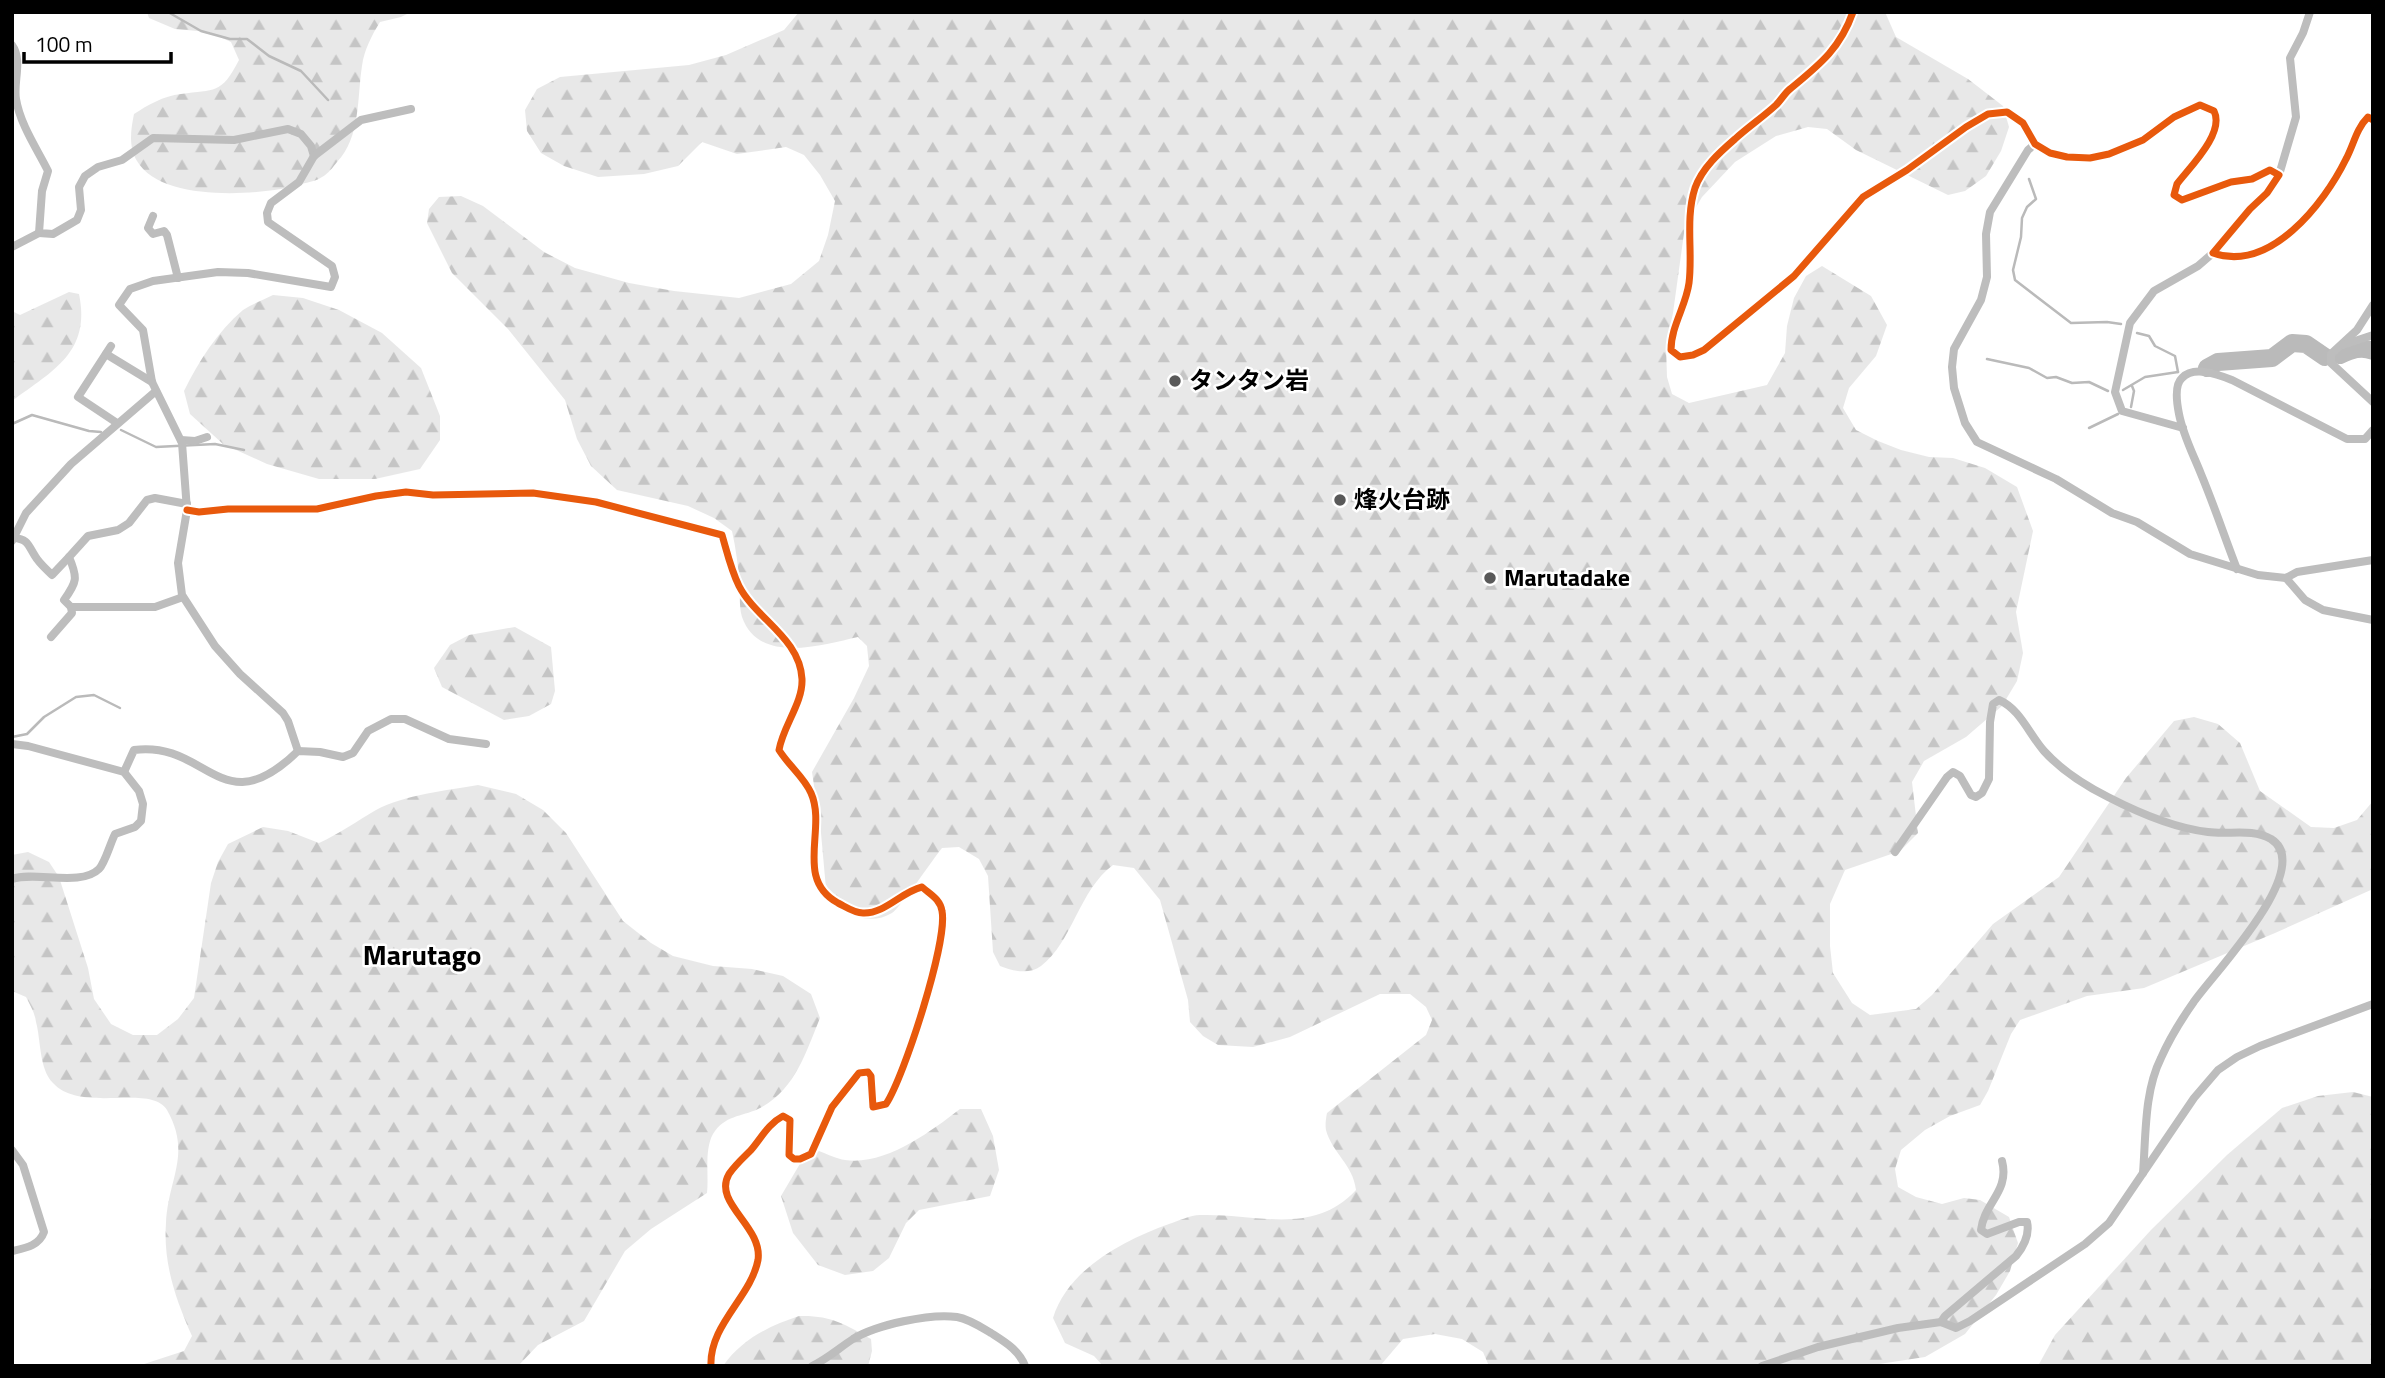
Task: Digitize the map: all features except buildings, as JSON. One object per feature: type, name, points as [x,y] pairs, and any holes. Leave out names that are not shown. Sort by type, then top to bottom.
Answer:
[{"type":"street","points":[[1853,12],[1848,27],[1831,54],[1722,151],[1707,166],[1695,188],[1689,231],[1688,288],[1671,340],[1671,350],[1680,357],[1704,350],[1780,289],[1863,197],[1988,114],[2007,112],[2024,123],[2035,144],[2050,153],[2090,158],[2109,154],[2143,140],[2174,117],[2200,105],[2214,111],[2217,117],[2216,129],[2177,184],[2174,195],[2182,200],[2231,182],[2252,179],[2270,170],[2279,175]]},
{"type":"street","points":[[2183,428],[2122,411],[2115,392],[2130,323],[2154,291],[2198,266],[2213,253],[2267,193],[2279,175],[2296,117],[2290,58],[2310,12]]},
{"type":"street","points":[[12,45],[18,52],[15,98],[19,112],[48,171],[42,191],[39,233]]},
{"type":"street","points":[[298,751],[283,713],[240,674],[215,646],[183,597],[178,563],[187,507],[182,444],[152,382],[143,330],[119,305],[130,289],[153,281],[218,272],[248,273],[331,286],[335,277],[332,266],[268,222],[267,213],[271,203],[299,182],[314,156],[361,120],[411,109]]},
{"type":"street","points":[[2213,253],[2228,258],[2264,251],[2281,242],[2328,190],[2347,158],[2362,122],[2368,117],[2373,120]]},
{"type":"street","points":[[12,247],[39,233],[53,234],[77,220],[81,210],[79,187],[85,176],[98,167],[122,160],[153,138],[234,140],[288,129],[301,134],[311,146],[314,156]]},
{"type":"street","points":[[2035,144],[2028,150],[1990,212],[1986,234],[1987,277],[1981,300],[1954,349],[1954,388],[1965,423],[1977,442],[2056,479],[2112,513],[2137,522],[2190,554],[2237,569],[2258,575],[2286,578],[2297,572],[2373,561]]},
{"type":"street","points":[[153,216],[148,228],[153,234],[164,231],[167,235],[178,278]]},
{"type":"street","points":[[2373,305],[2357,330],[2331,354],[2331,363],[2373,402]]},
{"type":"street","points":[[2340,346],[2373,335]]},
{"type":"street","points":[[117,423],[76,401],[108,350],[152,382]]},
{"type":"street","points":[[2237,569],[2178,412],[2179,381],[2189,373],[2214,374],[2232,380],[2347,439],[2365,439],[2373,430]]},
{"type":"street","points":[[13,540],[26,513],[71,464],[156,391]]},
{"type":"street","points":[[182,444],[207,437]]},
{"type":"street","points":[[13,540],[22,539],[29,543],[36,558],[52,575],[88,536],[118,530],[129,523],[147,500],[155,498],[199,512],[228,509],[317,509],[406,492],[433,495],[533,492],[596,502],[722,535],[739,587],[776,629],[799,665],[802,680],[799,699],[781,738],[779,750],[812,794],[816,810],[813,846],[815,869],[827,897],[862,914],[878,911],[912,889],[922,887],[939,901],[943,914],[942,942],[896,1089],[886,1104],[873,1108],[871,1076],[867,1072],[859,1073],[832,1107],[811,1153],[800,1159],[789,1155],[790,1120],[783,1116],[769,1125],[728,1176],[727,1190],[732,1207],[757,1241],[758,1260],[712,1345],[711,1366]]},
{"type":"street","points":[[51,637],[72,613],[71,607],[64,600],[75,586],[75,573],[69,557]]},
{"type":"street","points":[[2286,578],[2305,600],[2323,610],[2373,620]]},
{"type":"street","points":[[71,607],[155,607],[183,597]]},
{"type":"street","points":[[1895,852],[1953,772],[1960,775],[1971,795],[1976,797],[1982,793],[1989,779],[1993,704],[1999,700],[2009,705],[2043,751],[2066,773],[2106,796],[2138,812],[2172,824],[2208,832],[2254,833],[2272,840],[2278,847],[2284,865],[2281,879],[2251,930],[2192,1004],[2161,1057],[2151,1092],[2143,1173]]},
{"type":"street","points":[[124,772],[134,750],[149,748],[185,758],[224,780],[241,783],[261,778],[298,751],[343,757],[353,752],[368,731],[391,719],[405,719],[449,739],[486,744]]},
{"type":"street","points":[[12,744],[124,772],[139,791],[143,804],[141,821],[135,827],[115,834],[107,847],[102,867],[94,873],[76,877],[33,876],[12,879]]},
{"type":"street","points":[[1762,1366],[1818,1347],[1898,1328],[1941,1322],[1956,1328],[1970,1321],[2085,1244],[2109,1223],[2194,1098],[2218,1070],[2260,1046],[2373,1004]]},
{"type":"street","points":[[12,1150],[23,1165],[44,1232],[42,1238],[31,1247],[12,1251]]},
{"type":"street","points":[[1941,1322],[2016,1256],[2029,1231],[2027,1222],[2019,1222],[1987,1234],[1982,1230],[1982,1223],[2000,1192],[2005,1172],[2002,1161]]},
{"type":"street","points":[[812,1366],[853,1338],[871,1330],[944,1316],[959,1317],[1010,1345],[1022,1357],[1025,1366]]},
{"type":"green space","points":[[147,12],[411,12],[380,22],[371,37],[363,60],[354,129],[345,152],[326,174],[285,188],[214,193],[167,184],[149,175],[137,161],[131,143],[134,114],[168,97],[210,90],[222,85],[239,60],[231,42],[209,32],[175,29],[149,18]]},
{"type":"green space","points":[[799,12],[1885,12],[1896,37],[1968,79],[2003,106],[2009,127],[2001,151],[1986,176],[1965,191],[1948,195],[1856,150],[1827,129],[1808,127],[1776,136],[1735,162],[1702,197],[1685,226],[1666,347],[1667,377],[1672,394],[1689,403],[1767,385],[1785,353],[1787,326],[1794,298],[1806,276],[1822,266],[1871,296],[1887,325],[1876,356],[1849,388],[1843,408],[1856,430],[1901,450],[1929,457],[1953,458],[1985,468],[2017,487],[2033,531],[2016,612],[2023,653],[2017,681],[2002,706],[1966,737],[1924,761],[1912,782],[1918,833],[1900,851],[1845,870],[1830,904],[1833,973],[1852,1003],[1870,1015],[1916,1009],[1932,995],[1993,924],[2059,877],[2126,778],[2174,721],[2194,717],[2218,724],[2240,743],[2260,791],[2311,827],[2334,828],[2357,820],[2373,801],[2373,889],[2144,988],[2087,996],[2020,1020],[2011,1034],[1980,1105],[1950,1116],[1925,1130],[1901,1150],[1895,1169],[1898,1187],[1916,1197],[1942,1204],[1964,1198],[1980,1200],[2009,1217],[2018,1243],[2010,1271],[1996,1295],[1965,1334],[1925,1357],[1866,1366],[1489,1366],[1483,1352],[1462,1339],[1435,1334],[1403,1339],[1380,1366],[1103,1366],[1094,1356],[1065,1343],[1053,1318],[1071,1285],[1084,1271],[1116,1248],[1188,1217],[1221,1215],[1262,1219],[1302,1218],[1339,1204],[1356,1190],[1351,1173],[1329,1138],[1326,1128],[1327,1113],[1426,1035],[1432,1020],[1426,1007],[1410,994],[1380,994],[1290,1037],[1253,1047],[1218,1045],[1203,1036],[1190,1022],[1188,1000],[1160,900],[1134,868],[1113,865],[1101,876],[1052,956],[1036,969],[1026,971],[1000,966],[993,952],[988,876],[979,859],[959,847],[942,848],[896,909],[884,917],[858,917],[827,900],[812,772],[869,666],[867,646],[858,637],[810,647],[777,647],[762,642],[750,632],[741,613],[732,531],[714,518],[688,506],[617,490],[591,466],[577,439],[565,400],[508,329],[452,273],[427,223],[429,209],[439,197],[461,196],[483,206],[544,252],[575,268],[629,283],[739,298],[791,284],[819,261],[835,201],[804,155],[786,147],[737,154],[702,142],[678,166],[644,174],[598,177],[564,166],[541,153],[527,131],[525,110],[537,89],[560,77],[689,65],[726,55],[784,30]]},
{"type":"green space","points":[[69,292],[79,294],[81,314],[80,331],[74,345],[55,369],[12,401],[12,311],[20,315]]},
{"type":"green space","points":[[273,295],[303,298],[339,310],[382,333],[421,368],[440,416],[440,440],[420,469],[375,479],[319,479],[267,464],[223,444],[190,414],[184,391],[209,348],[243,310]]},
{"type":"green space","points":[[515,627],[551,647],[555,691],[551,704],[529,716],[504,720],[442,687],[434,668],[450,645],[469,635]]},
{"type":"green space","points":[[478,785],[516,794],[543,810],[566,833],[623,921],[651,943],[673,956],[713,966],[752,969],[783,976],[811,994],[820,1018],[798,1069],[771,1101],[728,1120],[713,1134],[708,1155],[707,1193],[651,1229],[625,1251],[584,1321],[538,1345],[518,1366],[138,1366],[184,1351],[192,1336],[176,1295],[167,1253],[166,1223],[177,1166],[178,1140],[167,1110],[159,1102],[131,1098],[80,1097],[65,1092],[48,1077],[33,1012],[26,997],[12,991],[12,855],[28,852],[49,862],[59,877],[88,968],[94,999],[111,1024],[133,1035],[157,1035],[178,1019],[194,998],[211,883],[228,844],[263,827],[288,831],[319,843],[376,810],[400,800]]},
{"type":"green space","points":[[2353,1092],[2373,1097],[2373,1366],[2038,1366],[2055,1335],[2151,1230],[2227,1155],[2282,1108],[2318,1096]]},
{"type":"green space","points":[[960,1109],[981,1109],[993,1136],[999,1170],[990,1196],[919,1210],[906,1223],[889,1258],[873,1271],[845,1275],[818,1265],[793,1233],[781,1196],[801,1162],[819,1151],[845,1160],[876,1158],[891,1153],[935,1128]]},
{"type":"green space","points":[[799,1316],[820,1317],[837,1322],[871,1339],[872,1351],[868,1366],[723,1366],[747,1341],[777,1324]]},
{"type":"waterway","points":[[168,12],[201,31],[230,39],[247,39],[269,56],[301,71],[328,100]]},
{"type":"waterway","points":[[2029,179],[2036,199],[2027,207],[2022,218],[2021,237],[2013,270],[2015,280],[2071,323],[2121,324]]},
{"type":"waterway","points":[[2137,333],[2149,336],[2155,346],[2175,356],[2178,372]]},
{"type":"waterway","points":[[2207,368],[2218,362],[2272,358],[2292,343],[2306,344],[2325,357]]},
{"type":"waterway","points":[[2340,355],[2360,349],[2373,351]]},
{"type":"waterway","points":[[1987,359],[2029,368],[2047,378],[2056,377],[2072,383],[2089,382],[2108,391]]},
{"type":"waterway","points":[[2123,390],[2145,377],[2178,372]]},
{"type":"waterway","points":[[2131,407],[2134,391],[2132,386]]},
{"type":"waterway","points":[[2089,428],[2118,414]]},
{"type":"waterway","points":[[12,424],[32,415],[101,432]]},
{"type":"waterway","points":[[121,430],[156,447],[215,444],[244,450]]},
{"type":"waterway","points":[[12,737],[27,734],[44,717],[76,697],[94,695],[120,708]]},
{"type":"cycle path","points":[[1853,12],[1842,36],[1828,55],[1718,155],[1698,181],[1690,212],[1689,283],[1671,350],[1680,357],[1704,350],[1794,276],[1863,197],[1988,114],[2007,112],[2023,123],[2035,144],[2050,153],[2090,158],[2109,154],[2143,140],[2174,117],[2200,105],[2214,111],[2216,120],[2211,139],[2177,184],[2174,195],[2182,200],[2231,182],[2252,179],[2270,170],[2279,175],[2267,193],[2213,253],[2234,257],[2255,253],[2274,244],[2293,230],[2309,214],[2336,177],[2364,122],[2368,117],[2373,120]]},
{"type":"cycle path","points":[[187,510],[317,509],[406,492],[433,495],[533,493],[596,502],[722,535],[739,586],[794,652],[802,679],[801,688],[779,750],[811,793],[815,807],[814,867],[817,881],[825,893],[838,903],[863,913],[886,907],[922,887],[939,903],[942,927],[923,1009],[903,1067],[886,1104],[873,1107],[871,1076],[868,1072],[859,1073],[832,1107],[811,1154],[800,1159],[789,1155],[790,1120],[783,1116],[769,1127],[729,1174],[727,1195],[753,1236],[758,1260],[754,1273],[717,1337],[711,1366]]},
{"type":"place","name":"タンタン岩","points":[[1175,381]]},
{"type":"place","name":"烽火台跡","points":[[1340,500]]},
{"type":"place","name":"Marutadake","points":[[1490,578]]},
{"type":"district","name":"Marutago","points":[[422,955]]}]
